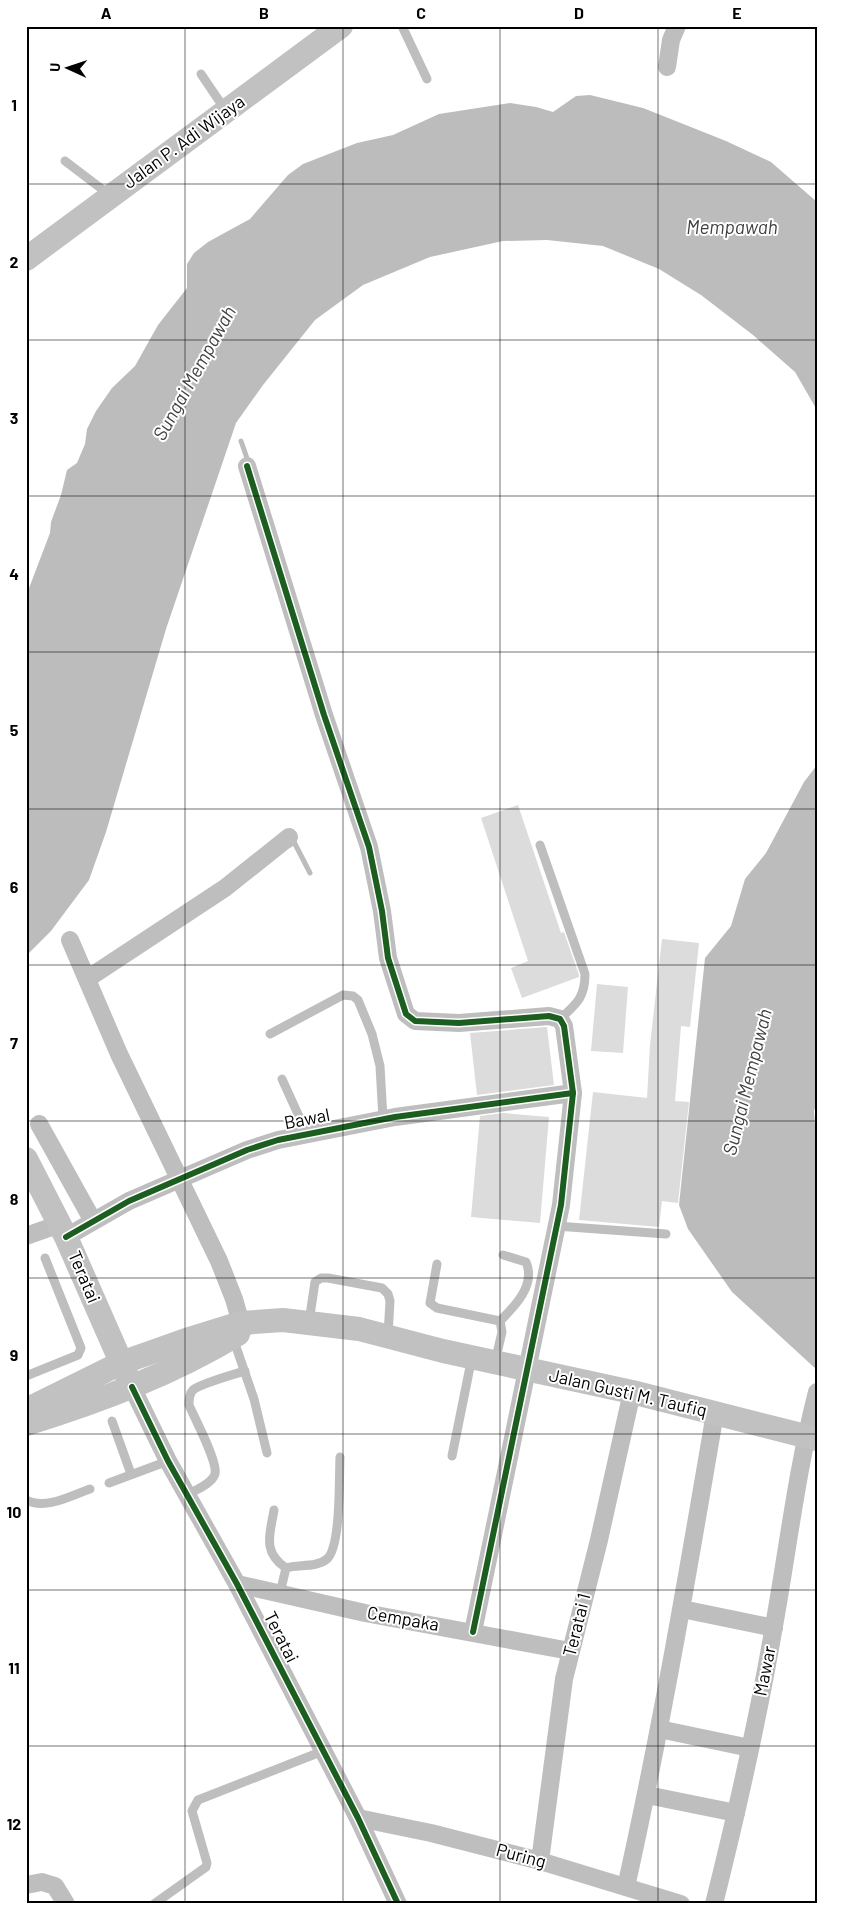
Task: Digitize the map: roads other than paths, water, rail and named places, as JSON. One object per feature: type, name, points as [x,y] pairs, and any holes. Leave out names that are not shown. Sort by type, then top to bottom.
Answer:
[{"type":"main road","name":"Jalan P. Adi Wijaya","points":[[26,259],[341,26]]},
{"type":"main road","name":"Teratai","points":[[26,1159],[63,1230],[132,1387]]},
{"type":"main road","name":"Jalan Gusti M. Taufiq","points":[[26,1410],[121,1364],[212,1331],[244,1328],[283,1320],[309,1322],[388,1336],[472,1357],[632,1392],[811,1437]]},
{"type":"main road","name":"Jalan Gusti M. Taufiq","points":[[26,1424],[95,1402],[132,1387],[191,1360],[244,1328]]},
{"type":"street","points":[[668,67],[671,40],[677,26]]},
{"type":"street","points":[[247,466],[324,716],[369,847],[382,911],[388,958],[406,1014],[415,1021],[445,1023],[481,1022],[542,1016],[560,1019],[564,1026],[573,1093],[560,1205],[473,1632]]},
{"type":"street","points":[[87,979],[225,888],[289,837]]},
{"type":"street","points":[[70,940],[119,1054],[219,1261],[244,1328]]},
{"type":"street","name":"Bawal","points":[[26,1236],[63,1230],[94,1221],[129,1201],[247,1150],[278,1140],[382,1119],[473,1105],[573,1093]]},
{"type":"street","points":[[39,1124],[94,1221]]},
{"type":"street","name":"Teratai","points":[[132,1387],[168,1461],[237,1584],[358,1818],[398,1904]]},
{"type":"street","name":"Teratai 1","points":[[540,1861],[564,1679],[599,1540],[632,1392]]},
{"type":"street","name":"Mawar","points":[[714,1904],[750,1748],[811,1437],[817,1392]]},
{"type":"street","points":[[626,1887],[647,1795],[682,1609],[715,1413]]},
{"type":"street","name":"Cempaka","points":[[237,1584],[365,1612],[570,1651]]},
{"type":"street","points":[[682,1609],[774,1628]]},
{"type":"street","points":[[659,1729],[750,1748]]},
{"type":"street","points":[[647,1795],[736,1814]]},
{"type":"street","name":"Puring","points":[[358,1818],[431,1833],[540,1861],[681,1904]]},
{"type":"street","points":[[26,1885],[42,1882],[55,1886],[66,1904]]},
{"type":"lane","points":[[402,26],[427,79]]},
{"type":"lane","points":[[201,74],[226,111]]},
{"type":"lane","points":[[65,161],[111,196]]},
{"type":"lane","points":[[540,845],[585,974],[584,991],[578,1002],[560,1019]]},
{"type":"lane","points":[[270,1034],[343,995],[353,996],[358,1000],[372,1034],[378,1058],[382,1119]]},
{"type":"lane","points":[[282,1078],[307,1134]]},
{"type":"lane","points":[[556,1226],[666,1234]]},
{"type":"lane","points":[[500,1321],[522,1295],[527,1284],[528,1275],[526,1262],[503,1255]]},
{"type":"lane","points":[[26,1376],[78,1355],[81,1348],[45,1258]]},
{"type":"lane","points":[[438,1264],[431,1305],[500,1321]]},
{"type":"lane","points":[[309,1322],[315,1282],[321,1278],[328,1278],[382,1288],[388,1294],[390,1301],[388,1336]]},
{"type":"lane","points":[[495,1362],[502,1332],[500,1321]]},
{"type":"lane","points":[[244,1328],[245,1371],[267,1453]]},
{"type":"lane","points":[[452,1456],[472,1357]]},
{"type":"lane","points":[[187,1495],[208,1483],[215,1475],[215,1463],[189,1405],[190,1396],[193,1390],[201,1386],[245,1371]]},
{"type":"lane","points":[[112,1421],[131,1474]]},
{"type":"lane","points":[[286,1568],[319,1563],[326,1560],[332,1552],[336,1538],[340,1457]]},
{"type":"lane","points":[[109,1483],[168,1461]]},
{"type":"lane","points":[[26,1500],[45,1504],[90,1489]]},
{"type":"lane","points":[[274,1510],[269,1548],[274,1558],[286,1568]]},
{"type":"lane","points":[[280,1593],[286,1568]]},
{"type":"lane","points":[[154,1904],[206,1867],[207,1863],[192,1811],[198,1800],[323,1751]]},
{"type":"water","name":"Mempawah","points":[[590,95],[643,108],[726,141],[771,162],[817,202],[817,410],[795,372],[753,335],[701,295],[659,269],[603,246],[547,240],[503,241],[430,257],[363,285],[315,320],[263,385],[236,423],[166,629],[106,832],[89,880],[51,931],[26,956],[26,596],[50,533],[51,522],[61,495],[67,470],[77,463],[85,444],[87,429],[96,411],[112,388],[135,366],[158,325],[187,288],[187,264],[194,253],[208,242],[250,219],[288,175],[303,164],[357,143],[393,135],[439,114],[510,103],[553,112],[576,96]]},
{"type":"water","name":"Sungai Mempawah","points":[[817,765],[817,1102],[814,1111],[817,1152],[817,1370],[732,1292],[688,1229],[679,1205],[705,958],[731,926],[745,879],[766,853],[804,782]]},
{"type":"waterway","points":[[241,441],[249,464]]},
{"type":"waterway","points":[[290,845],[294,842],[310,873]]}]
